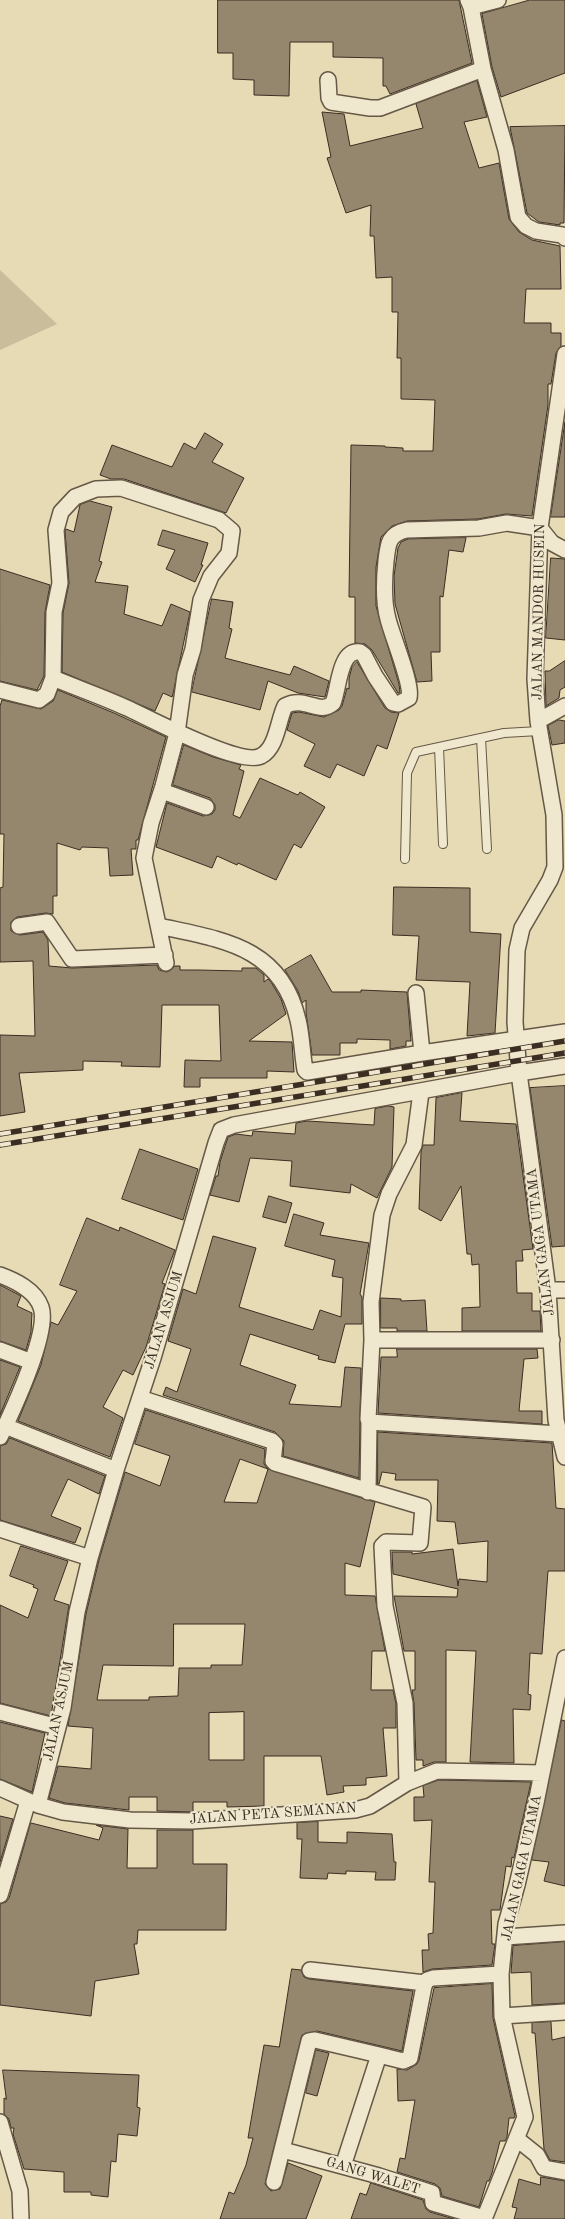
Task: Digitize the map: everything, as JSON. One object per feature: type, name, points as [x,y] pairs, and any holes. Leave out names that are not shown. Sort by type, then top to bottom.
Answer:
[{"type":"street","points":[[498,0],[470,3],[483,69],[506,150],[518,217],[526,226],[536,231],[562,235],[565,238]]},
{"type":"street","points":[[328,80],[331,102],[376,108],[401,101],[483,69]]},
{"type":"street","name":"JALAN MANDOR HUSEIN","points":[[519,1073],[516,1040],[518,950],[522,928],[550,880],[555,867],[559,815],[539,726],[535,679],[540,528],[561,412],[565,354]]},
{"type":"street","points":[[0,690],[39,700],[48,694],[53,678],[54,612],[60,583],[56,530],[61,512],[75,497],[96,490],[121,488],[219,520],[230,528],[233,537],[229,553],[212,576],[201,600],[193,649],[185,675],[177,733],[162,791],[151,823],[144,858],[165,959],[72,959],[48,922],[19,926]]},
{"type":"street","points":[[53,678],[125,707],[177,733],[234,754],[255,758],[262,756],[273,741],[286,706],[292,702],[301,702],[323,708],[329,707],[333,703],[345,658],[356,651],[364,656],[374,676],[391,701],[398,704],[407,700],[410,693],[387,617],[384,595],[387,550],[391,537],[396,532],[479,528],[507,523],[540,528],[552,543],[565,550]]},
{"type":"street","points":[[539,726],[565,706]]},
{"type":"street","points":[[162,791],[206,807]]},
{"type":"street","points":[[159,926],[221,940],[249,951],[265,962],[280,980],[292,1001],[298,1020],[305,1070],[307,1072],[565,1032]]},
{"type":"street","points":[[416,993],[422,1053]]},
{"type":"street","points":[[519,1073],[565,1066]]},
{"type":"street","name":"JALAN ASJUM","points":[[0,1895],[58,1726],[77,1612],[90,1558],[221,1130],[234,1125],[519,1073]]},
{"type":"street","name":"JALAN GAGA UTAMA","points":[[519,1073],[548,1290],[558,1434],[565,1457]]},
{"type":"street","points":[[368,1492],[368,1422],[372,1340],[371,1302],[382,1215],[389,1194],[414,1146],[421,1092]]},
{"type":"street","points":[[0,1275],[34,1294],[41,1307],[41,1323],[32,1362],[3,1424],[116,1470]]},
{"type":"street","points":[[548,1290],[565,1290]]},
{"type":"street","points":[[372,1340],[552,1340]]},
{"type":"street","points":[[0,1350],[32,1362]]},
{"type":"street","points":[[140,1398],[272,1442],[275,1444],[273,1461],[275,1463],[423,1508],[420,1543],[386,1542],[382,1546],[386,1606],[405,1703],[407,1783]]},
{"type":"street","points":[[368,1422],[558,1434]]},
{"type":"street","points":[[0,1529],[90,1558]]},
{"type":"street","name":"JALAN GAGA UTAMA","points":[[484,2219],[525,2117],[525,2109],[502,2016],[502,1974],[506,1924],[518,1885],[565,1664]]},
{"type":"street","points":[[0,1712],[58,1726]]},
{"type":"street","name":"JALAN PETA SEMANAN","points":[[0,1788],[33,1803],[62,1812],[130,1820],[192,1820],[355,1810],[381,1800],[407,1783],[437,1771],[542,1773]]},
{"type":"street","points":[[505,1937],[565,1933]]},
{"type":"street","points":[[310,1970],[425,1983],[434,1978],[502,1974]]},
{"type":"street","points":[[274,2182],[309,2041],[315,2040],[403,2061],[410,2058],[425,1983]]},
{"type":"street","points":[[502,2016],[565,2012]]},
{"type":"street","points":[[342,2166],[379,2056]]},
{"type":"street","points":[[0,2122],[20,2192],[21,2219]]},
{"type":"street","points":[[517,2138],[537,2155],[544,2168],[565,2172]]},
{"type":"street","name":"GANG WALET","points":[[283,2150],[432,2193],[432,2203],[484,2219]]},
{"type":"lane","points":[[405,859],[407,773],[416,752],[539,726]]},
{"type":"lane","points":[[481,738],[487,849]]},
{"type":"lane","points":[[439,747],[443,844]]},
{"type":"shaded area","points":[[0,270],[57,324],[0,350]]},
{"type":"building","points":[[218,0],[459,0],[472,63],[390,94],[386,86],[383,86],[383,58],[333,57],[333,42],[290,42],[289,96],[254,95],[254,80],[233,79],[233,53],[218,53]]},
{"type":"building","points":[[530,0],[565,0],[565,73],[501,97],[492,67],[482,14]]},
{"type":"building","points":[[477,81],[487,117],[464,122],[479,168],[499,163],[509,219],[519,232],[532,240],[560,246],[561,289],[526,289],[524,323],[551,323],[551,333],[561,333],[561,346],[556,353],[551,384],[548,384],[548,405],[532,516],[506,514],[478,519],[407,521],[392,526],[381,537],[376,567],[376,606],[399,684],[400,692],[398,693],[372,650],[365,644],[355,643],[355,597],[349,597],[351,445],[403,448],[403,451],[433,451],[435,400],[401,399],[401,358],[397,358],[398,312],[392,312],[392,277],[376,278],[374,236],[370,236],[371,205],[346,213],[327,158],[331,157],[322,112],[344,114],[350,146],[423,128],[416,104]]},
{"type":"building","points":[[565,126],[564,223],[560,223],[560,225],[539,222],[527,213],[510,127]]},
{"type":"building","points":[[565,422],[565,517],[551,517]]},
{"type":"building","points":[[205,433],[223,444],[212,462],[244,478],[226,513],[124,479],[111,479],[100,475],[112,445],[172,467],[184,443],[195,449]]},
{"type":"building","points":[[90,501],[112,507],[99,561],[102,562],[95,582],[128,586],[124,614],[162,626],[171,604],[190,612],[172,697],[163,693],[155,711],[62,672],[63,613],[69,583],[65,531],[66,529],[74,532],[80,505]]},
{"type":"building","points":[[163,530],[208,543],[201,565],[203,565],[195,582],[166,569],[175,550],[158,545]]},
{"type":"building","points":[[466,538],[463,552],[449,550],[443,597],[440,596],[440,652],[431,652],[432,681],[417,682],[395,604],[394,576],[398,548],[401,542],[408,539]]},
{"type":"building","points":[[551,558],[565,559],[565,640],[546,638]]},
{"type":"building","points":[[0,569],[50,585],[45,612],[44,676],[37,690],[0,681]]},
{"type":"building","points":[[212,599],[233,602],[229,628],[232,629],[225,658],[290,675],[294,666],[329,681],[325,697],[298,693],[268,681],[260,710],[192,692]]},
{"type":"building","points":[[565,661],[565,687],[560,690],[559,698],[546,706],[545,671],[549,671]]},
{"type":"building","points":[[357,662],[385,708],[391,712],[399,713],[387,749],[377,745],[364,776],[337,764],[330,778],[304,766],[315,744],[287,730],[292,713],[299,712],[324,717],[339,710],[347,688],[349,689],[352,667]]},
{"type":"building","points":[[58,690],[166,737],[138,840],[136,840],[136,849],[131,849],[133,875],[110,876],[108,848],[82,847],[80,850],[57,843],[57,896],[53,896],[53,914],[46,913],[17,917],[11,922],[11,931],[20,935],[43,932],[48,940],[49,966],[72,968],[157,965],[159,970],[167,972],[175,966],[180,966],[180,970],[242,971],[242,968],[256,968],[264,975],[264,982],[268,979],[271,982],[281,999],[286,1014],[249,1041],[292,1042],[294,1072],[267,1071],[267,1078],[200,1078],[200,1087],[184,1087],[185,1060],[221,1061],[219,1005],[162,1005],[160,1067],[121,1066],[122,1062],[83,1061],[83,1070],[19,1073],[25,1112],[0,1116],[0,1035],[35,1036],[33,961],[0,962],[0,888],[3,887],[4,834],[0,834],[0,706],[2,700],[41,709],[53,701]]},
{"type":"building","points":[[559,720],[565,721],[565,743],[552,745],[548,726]]},
{"type":"building","points":[[184,745],[213,757],[241,765],[239,769],[244,771],[233,815],[240,818],[260,778],[298,795],[300,792],[325,807],[301,848],[294,844],[276,880],[217,856],[212,868],[156,847],[167,803],[203,816],[212,814],[215,810],[215,805],[210,798],[173,785]]},
{"type":"building","points":[[394,887],[470,888],[470,932],[501,934],[495,1033],[467,1036],[470,982],[416,980],[419,936],[393,935]]},
{"type":"building","points":[[311,955],[332,992],[361,992],[361,990],[407,992],[411,1041],[406,1041],[406,1046],[390,1049],[390,1040],[357,1039],[357,1043],[340,1043],[340,1055],[312,1055],[306,1000],[302,1003],[298,991],[285,970]]},
{"type":"building","points":[[565,1086],[565,1246],[552,1247],[530,1088]]},
{"type":"building","points":[[462,1093],[460,1121],[516,1124],[533,1249],[522,1250],[523,1261],[516,1261],[517,1293],[532,1293],[532,1311],[540,1311],[541,1331],[462,1331],[462,1308],[480,1307],[479,1264],[472,1265],[471,1254],[467,1254],[461,1186],[441,1221],[419,1209],[421,1152],[423,1145],[434,1145],[436,1098]]},
{"type":"building","points":[[388,1106],[394,1107],[392,1167],[377,1198],[351,1184],[350,1193],[290,1186],[292,1161],[250,1158],[239,1202],[210,1195],[216,1176],[218,1176],[220,1162],[228,1137],[236,1134],[252,1136],[253,1131],[295,1134],[296,1123],[307,1121],[374,1125],[375,1109]]},
{"type":"building","points":[[140,1149],[198,1169],[183,1220],[122,1199]]},
{"type":"building","points":[[269,1196],[292,1203],[286,1223],[263,1217]]},
{"type":"building","points":[[294,1214],[324,1223],[320,1235],[369,1243],[360,1294],[362,1297],[362,1324],[345,1324],[335,1363],[318,1359],[319,1356],[250,1334],[240,1365],[296,1385],[289,1404],[341,1407],[345,1367],[361,1368],[359,1478],[283,1456],[284,1441],[275,1432],[163,1395],[166,1387],[177,1392],[191,1349],[168,1341],[183,1289],[196,1294],[213,1236],[256,1248],[239,1307],[313,1330],[320,1310],[341,1317],[343,1278],[332,1276],[335,1260],[285,1246]]},
{"type":"building","points":[[87,1218],[119,1231],[120,1227],[175,1250],[162,1283],[165,1284],[146,1347],[133,1375],[123,1370],[103,1407],[123,1418],[110,1457],[18,1421],[41,1365],[51,1322],[58,1325],[77,1291],[60,1285]]},
{"type":"building","points":[[0,1285],[21,1296],[17,1306],[32,1313],[31,1332],[26,1350],[0,1341]]},
{"type":"building","points":[[381,1298],[401,1299],[401,1301],[425,1300],[427,1331],[397,1331],[397,1328],[381,1328]]},
{"type":"building","points":[[397,1349],[537,1349],[538,1358],[524,1359],[519,1411],[542,1411],[542,1424],[378,1413],[381,1357],[397,1357]]},
{"type":"building","points":[[0,1360],[20,1367],[0,1415]]},
{"type":"building","points":[[146,1410],[265,1449],[264,1464],[268,1469],[375,1502],[360,1567],[345,1563],[345,1595],[375,1596],[385,1651],[372,1651],[371,1690],[393,1690],[396,1704],[396,1728],[383,1728],[387,1776],[366,1778],[366,1785],[343,1786],[344,1792],[327,1795],[321,1756],[264,1756],[264,1806],[227,1807],[227,1802],[193,1802],[193,1812],[157,1811],[157,1797],[129,1797],[129,1810],[65,1803],[49,1798],[58,1766],[91,1769],[93,1728],[68,1726],[86,1614],[99,1560],[125,1472],[160,1486],[170,1456],[135,1444]],"holes":[[[240,1459],[268,1469],[257,1503],[224,1502]],[[174,1624],[245,1624],[242,1665],[211,1665],[211,1668],[179,1668],[178,1696],[149,1697],[149,1700],[97,1700],[103,1665],[173,1666]],[[244,1712],[244,1760],[209,1760],[209,1713]]]},
{"type":"building","points":[[378,1432],[552,1443],[556,1508],[565,1509],[565,1571],[548,1571],[542,1654],[530,1653],[528,1694],[531,1695],[530,1710],[513,1709],[514,1763],[470,1762],[476,1651],[446,1650],[446,1762],[434,1762],[423,1766],[423,1760],[416,1760],[412,1690],[415,1690],[415,1651],[404,1651],[394,1596],[457,1597],[458,1589],[393,1574],[392,1552],[412,1552],[412,1554],[453,1549],[458,1586],[459,1579],[487,1582],[488,1541],[458,1544],[455,1522],[437,1521],[438,1480],[395,1480],[396,1474],[382,1472],[378,1484]]},
{"type":"building","points":[[10,1438],[105,1476],[99,1494],[68,1479],[51,1516],[81,1528],[75,1543],[0,1520],[0,1446],[6,1444]]},
{"type":"building","points":[[21,1546],[68,1561],[54,1600],[69,1605],[51,1716],[0,1703],[0,1605],[28,1618],[38,1589],[33,1587],[34,1585],[10,1576]]},
{"type":"building","points":[[562,1720],[565,1721],[565,1886],[544,1881],[549,1862],[532,1860]]},
{"type":"building","points":[[0,1722],[45,1733],[32,1792],[0,1779]]},
{"type":"building","points":[[439,1780],[531,1782],[514,1858],[512,1857],[511,1867],[506,1866],[500,1910],[491,1910],[492,1944],[495,1944],[492,1965],[432,1969],[423,1972],[422,1950],[429,1950],[428,1934],[433,1933],[435,1882],[429,1882],[432,1820],[414,1821],[414,1797],[424,1797],[423,1786]]},
{"type":"building","points":[[0,1816],[13,1819],[0,1862]]},
{"type":"building","points":[[318,1822],[318,1842],[347,1843],[347,1832],[392,1834],[394,1862],[396,1862],[395,1880],[375,1880],[376,1872],[346,1871],[346,1874],[328,1873],[327,1879],[300,1878],[302,1839],[297,1839],[297,1823]]},
{"type":"building","points":[[31,1823],[99,1840],[103,1828],[96,1825],[128,1829],[127,1868],[157,1868],[157,1830],[193,1830],[193,1864],[227,1864],[226,1930],[138,1930],[137,1944],[134,1944],[139,1974],[95,1981],[91,2016],[0,2005],[0,1904],[6,1902],[9,1898]]},
{"type":"building","points":[[565,1942],[565,2003],[532,2005],[531,1972],[511,1973],[513,1946]]},
{"type":"building","points":[[292,1969],[301,1970],[304,1977],[309,1979],[413,1991],[402,2051],[317,2031],[302,2035],[265,2184],[271,2191],[280,2189],[288,2163],[322,2176],[306,2219],[220,2219],[229,2192],[234,2194],[246,2165],[253,2138],[248,2138],[264,2045],[279,2047]]},
{"type":"building","points":[[492,1984],[493,2018],[515,2116],[514,2118],[509,2118],[507,2137],[505,2141],[500,2141],[492,2173],[489,2181],[487,2181],[479,2207],[442,2196],[440,2188],[435,2184],[397,2172],[400,2158],[405,2159],[415,2100],[398,2101],[397,2069],[407,2070],[417,2064],[419,2060],[434,1988]]},
{"type":"building","points":[[551,2022],[552,2040],[565,2037],[565,2162],[550,2160],[544,2149],[535,2033],[532,2033],[532,2023]]},
{"type":"building","points":[[316,2050],[329,2053],[317,2096],[306,2093]]},
{"type":"building","points":[[3,2070],[139,2075],[137,2107],[140,2108],[137,2136],[118,2134],[116,2162],[111,2161],[108,2197],[91,2195],[91,2192],[64,2192],[64,2172],[24,2169],[13,2134],[14,2128],[11,2128],[9,2119],[4,2114],[4,2098],[6,2099]]},
{"type":"building","points":[[541,2177],[565,2181],[565,2219],[514,2219],[517,2208],[512,2207],[519,2179],[540,2185]]},
{"type":"building","points":[[371,2183],[423,2200],[426,2209],[430,2212],[454,2219],[351,2219],[360,2193],[366,2195]]},
{"type":"railway","points":[[0,1134],[565,1041]]},
{"type":"railway","points":[[0,1145],[565,1053]]}]
